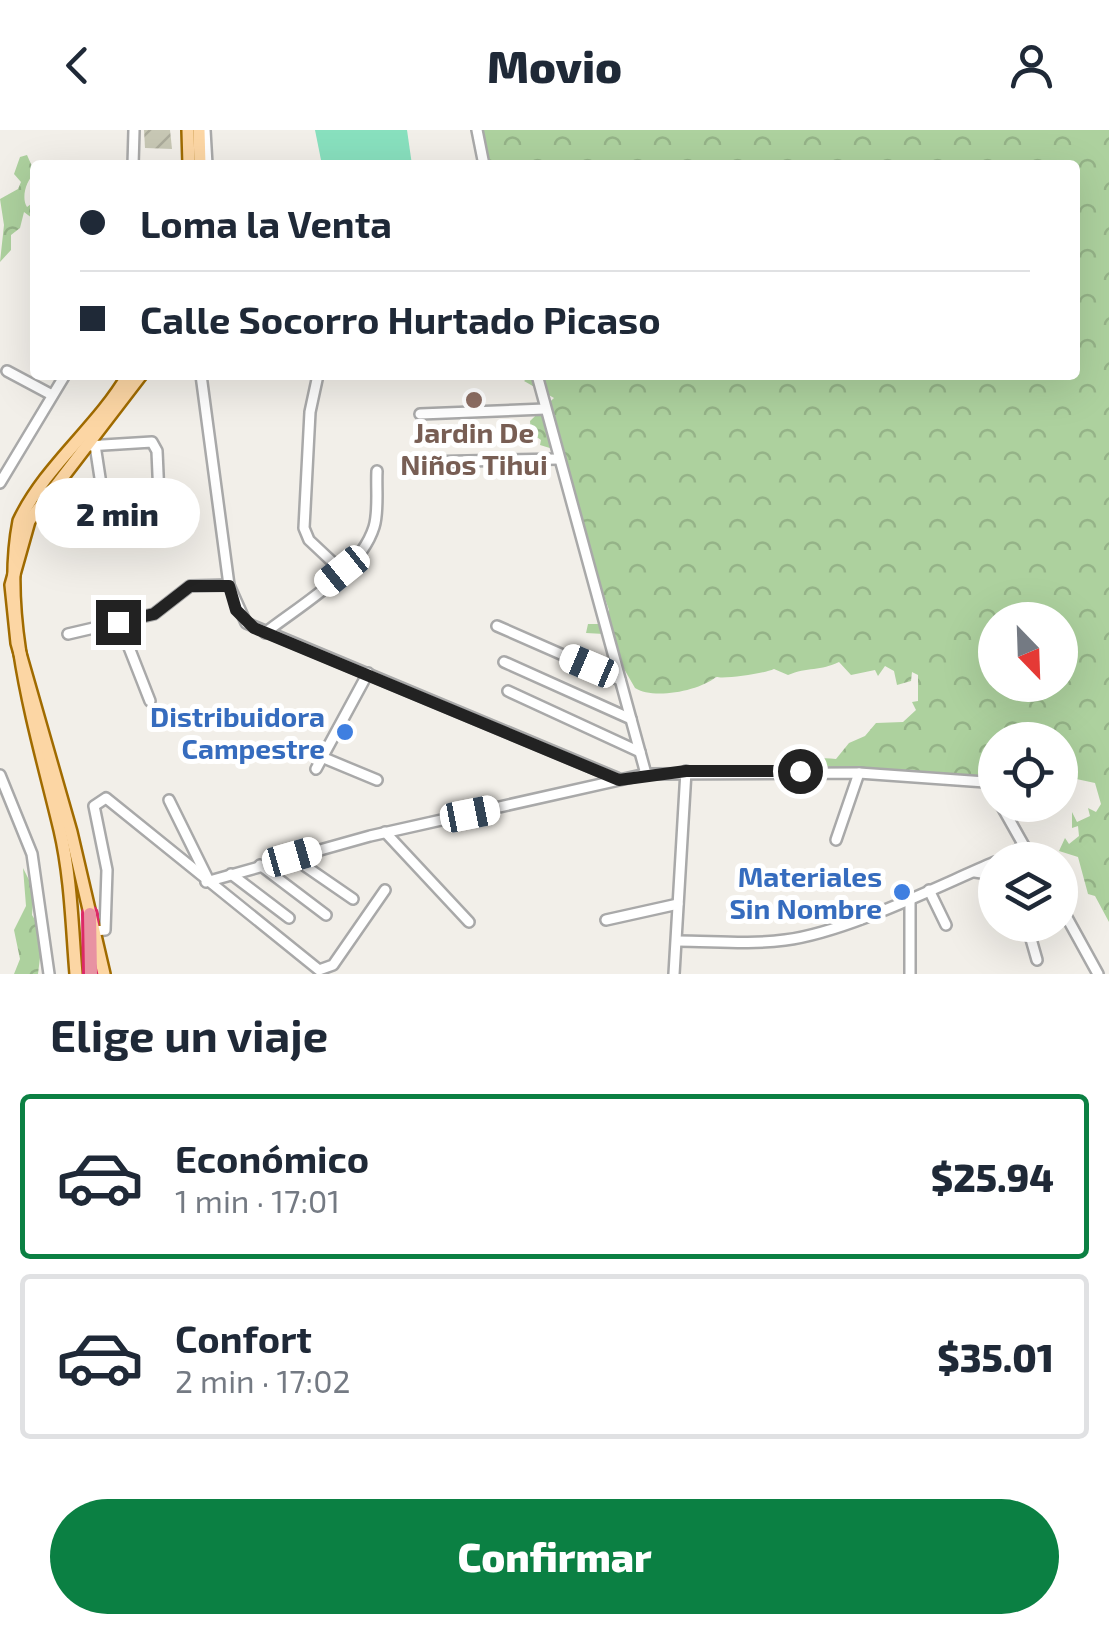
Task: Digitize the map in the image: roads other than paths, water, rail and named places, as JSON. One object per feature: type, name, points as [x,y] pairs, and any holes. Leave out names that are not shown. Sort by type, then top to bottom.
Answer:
[{"type":"highway","points":[[90,914],[91,974]]},
{"type":"main road","points":[[188,130],[189,160]]},
{"type":"main road","points":[[202,130],[203,160]]},
{"type":"main road","points":[[76,974],[60,832],[7,642],[2,580],[9,544],[31,500],[124,380]]},
{"type":"main road","points":[[104,974],[17,643],[11,600],[14,568],[29,522],[91,446],[137,380]]},
{"type":"street","points":[[133,160],[134,130]]},
{"type":"street","points":[[478,130],[483,160]]},
{"type":"street","points":[[7,372],[52,395]]},
{"type":"street","points":[[0,483],[62,380]]},
{"type":"street","points":[[202,380],[229,586],[240,616],[265,634],[619,780]]},
{"type":"street","points":[[317,380],[310,412],[304,528],[310,540],[342,571]]},
{"type":"street","points":[[538,380],[646,774]]},
{"type":"street","points":[[420,414],[545,410]]},
{"type":"street","points":[[95,524],[102,520],[104,504],[91,446],[142,440],[154,444],[159,497]]},
{"type":"street","points":[[424,462],[558,459]]},
{"type":"street","points":[[265,634],[342,571],[373,530],[376,471]]},
{"type":"street","points":[[68,634],[154,614],[190,586],[229,586]]},
{"type":"street","points":[[118,622],[150,701]]},
{"type":"street","points":[[497,626],[620,680]]},
{"type":"street","points":[[504,662],[631,719]]},
{"type":"street","points":[[316,769],[368,674]]},
{"type":"street","points":[[508,691],[640,752]]},
{"type":"street","points":[[324,758],[377,780]]},
{"type":"street","points":[[674,974],[686,771]]},
{"type":"street","points":[[836,840],[860,772]]},
{"type":"street","points":[[208,882],[386,832],[646,774],[860,772],[978,781]]},
{"type":"street","points":[[0,775],[32,854],[49,974]]},
{"type":"street","points":[[94,931],[105,930],[107,870],[94,806],[100,800],[109,799],[319,970],[333,966],[385,890]]},
{"type":"street","points":[[169,800],[208,882]]},
{"type":"street","points":[[386,832],[468,922]]},
{"type":"street","points":[[292,857],[353,900]]},
{"type":"street","points":[[260,865],[326,915]]},
{"type":"street","points":[[677,941],[790,939],[910,900],[978,869]]},
{"type":"street","points":[[972,872],[978,873]]},
{"type":"street","points":[[232,874],[289,918]]},
{"type":"street","points":[[929,890],[946,926]]},
{"type":"street","points":[[910,900],[910,974]]},
{"type":"street","points":[[606,920],[678,904]]},
{"type":"street","points":[[1078,937],[1098,974]]},
{"type":"street","points":[[1032,942],[1037,960]]},
{"type":"place","name":"Jardin De Niños Tihui","points":[[474,400]]},
{"type":"place","name":"Distribuidora Campestre","points":[[345,732]]},
{"type":"place","name":"Materiales Sin Nombre","points":[[902,892]]}]
